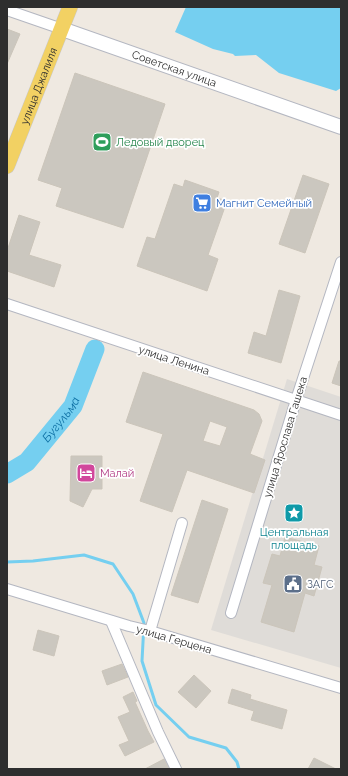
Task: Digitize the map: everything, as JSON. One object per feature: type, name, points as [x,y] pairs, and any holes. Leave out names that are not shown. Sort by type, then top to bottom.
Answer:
[{"type":"main road","name":"улица Джалиля","points":[[7,166],[70,7]]},
{"type":"street","name":"Советская улица","points":[[7,10],[341,127]]},
{"type":"street","name":"улица Ярослава Гашека","points":[[231,613],[296,400],[341,262]]},
{"type":"street","name":"улица Ленина","points":[[7,304],[341,415]]},
{"type":"street","points":[[150,631],[182,523]]},
{"type":"street","name":"улица Герцена","points":[[7,589],[341,688]]},
{"type":"street","points":[[112,621],[158,732],[176,769]]},
{"type":"shaded area","name":"Центральная площадь","points":[[287,379],[341,397],[341,668],[211,630]]},
{"type":"water","points":[[186,7],[341,7],[341,88],[336,91],[279,73],[256,55],[235,56],[233,54],[213,49],[175,32]]},
{"type":"building","points":[[7,29],[20,34],[7,64]]},
{"type":"building","name":"Ледовый дворец","points":[[75,73],[165,104],[123,228],[56,206],[62,188],[38,180]]},
{"type":"building","points":[[303,175],[329,184],[305,253],[279,244]]},
{"type":"building","points":[[185,180],[219,192],[217,198],[227,201],[208,255],[218,259],[207,291],[137,266],[147,237],[155,239],[174,184],[183,187]]},
{"type":"building","points":[[19,215],[40,222],[29,255],[61,265],[54,287],[7,271],[7,251]]},
{"type":"building","points":[[279,290],[300,296],[281,363],[248,353],[254,332],[266,336]]},
{"type":"building","points":[[339,361],[341,361],[341,386],[332,383]]},
{"type":"building","points":[[143,372],[254,410],[259,414],[262,421],[250,454],[265,460],[254,493],[187,470],[172,512],[140,501],[163,434],[126,422]],"holes":[[[210,421],[227,427],[220,446],[203,441]]]},
{"type":"building","name":"Малай","points":[[71,456],[102,456],[102,489],[92,489],[83,507],[70,501]]},
{"type":"building","points":[[202,500],[228,509],[198,603],[171,595]]},
{"type":"building","name":"ЗАГС","points":[[285,537],[319,546],[314,565],[322,567],[314,596],[305,593],[294,632],[261,622],[272,585],[263,583],[272,554],[280,556]]},
{"type":"building","points":[[38,630],[59,636],[54,656],[33,650]]},
{"type":"building","points":[[122,664],[128,677],[107,685],[102,671]]},
{"type":"building","points":[[194,675],[211,691],[196,708],[178,692]]},
{"type":"building","points":[[232,689],[251,695],[250,699],[287,710],[282,729],[251,720],[254,711],[228,703]]},
{"type":"building","points":[[133,692],[137,701],[135,702],[154,742],[125,756],[119,745],[129,741],[118,717],[130,712],[123,697]]},
{"type":"building","points":[[314,758],[336,769],[308,769]]},
{"type":"building","points":[[164,759],[169,769],[145,769]]},
{"type":"waterway","name":"Бугульма","points":[[7,474],[27,462],[73,406],[95,349]]},
{"type":"waterway","points":[[7,562],[33,561],[84,555],[113,564],[133,594],[144,623],[142,661],[156,705],[189,737],[226,748],[237,762],[239,769]]},
{"type":"place","name":"Ледовый дворец","points":[[102,142]]},
{"type":"place","name":"Магнит Семейный","points":[[202,203]]},
{"type":"place","name":"Малай","points":[[86,473]]},
{"type":"place","name":"Центральная площадь","points":[[294,513]]},
{"type":"place","name":"ЗАГС","points":[[293,584]]}]
